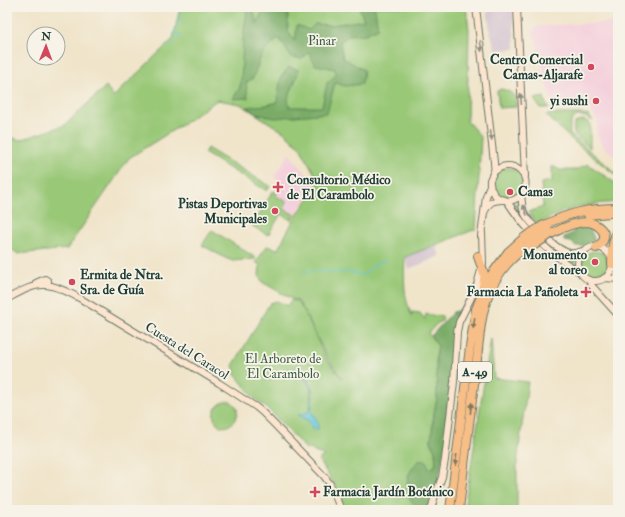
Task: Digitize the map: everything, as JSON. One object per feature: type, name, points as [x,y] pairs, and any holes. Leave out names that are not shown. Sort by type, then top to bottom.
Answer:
[{"type":"highway","name":"A-49","points":[[450,510],[476,309],[489,278],[508,252],[529,242],[569,214],[599,208],[618,209]]},
{"type":"highway","name":"A-49","points":[[548,230],[570,222],[588,218],[618,215]]},
{"type":"highway","points":[[548,230],[580,223],[588,222],[594,224],[602,230],[604,234],[603,240],[596,248]]},
{"type":"highway","points":[[612,266],[612,249],[618,229]]},
{"type":"highway","name":"A-49","points":[[458,510],[483,314],[495,280],[515,255],[529,242]]},
{"type":"highway","points":[[502,270],[529,242]]},
{"type":"highway","points":[[476,309],[485,277],[485,272],[478,256]]},
{"type":"main road","points":[[476,7],[494,172]]},
{"type":"main road","points":[[484,214],[490,203],[494,201],[516,199],[521,195],[525,187],[517,7]]},
{"type":"main road","points":[[471,297],[476,280],[486,197],[491,177],[494,172],[501,167],[512,166],[520,170],[525,178]]},
{"type":"main road","points":[[490,184],[493,193],[498,198],[505,200],[526,227],[550,250],[580,272],[583,276],[589,280],[596,281],[604,279],[618,279]]},
{"type":"main road","points":[[521,195],[523,211],[531,223],[548,240],[559,248],[568,252],[577,253],[591,248],[606,251],[609,255],[615,273],[618,275]]},
{"type":"main road","points":[[431,510],[442,477],[445,460],[454,382],[456,332],[459,322],[476,288],[482,267],[482,233]]},
{"type":"main road","points":[[580,272],[578,262],[586,250]]},
{"type":"main road","points":[[603,298],[601,289],[604,279],[609,274],[612,266]]},
{"type":"main road","points":[[589,280],[591,285],[618,315]]},
{"type":"main road","points":[[7,296],[23,287],[46,283]]},
{"type":"main road","points":[[7,299],[21,291],[46,283]]},
{"type":"main road","name":"Cuesta del Caracol","points":[[46,283],[72,294],[231,391],[262,412],[328,482],[335,494],[341,510]]},
{"type":"shaded area","points":[[487,7],[513,7],[515,49],[496,50],[490,32]]},
{"type":"shaded area","points":[[618,22],[618,159],[600,142],[597,135],[597,121],[590,109],[557,107],[551,100],[533,32],[534,28],[537,26]]},
{"type":"shaded area","points":[[289,154],[316,185],[295,215],[284,208],[276,195],[283,184],[274,177]]},
{"type":"shaded area","points":[[436,245],[440,256],[409,269],[405,257]]},
{"type":"green space","name":"El Arboreto de El Carambolo","points":[[180,7],[466,7],[469,29],[467,121],[481,137],[476,229],[405,257],[404,280],[407,302],[412,316],[412,312],[420,313],[425,319],[426,314],[443,317],[442,321],[428,333],[438,346],[436,357],[437,398],[431,441],[435,451],[436,465],[429,469],[418,505],[421,510],[345,510],[335,485],[325,470],[326,468],[324,469],[319,460],[320,458],[323,458],[323,455],[314,452],[314,450],[306,449],[269,410],[254,398],[234,373],[234,364],[270,303],[277,301],[287,306],[291,300],[297,301],[306,314],[298,301],[262,282],[259,275],[260,266],[256,262],[267,246],[278,249],[293,221],[318,184],[317,178],[299,146],[285,133],[240,104],[217,100],[186,122],[129,158],[67,249],[18,254],[7,246],[7,136],[20,140],[65,125],[106,86],[113,97],[173,39]],"holes":[[[306,315],[327,357],[342,378],[325,357]]]},
{"type":"green space","name":"Pinar","points":[[247,7],[252,7],[257,23],[265,7],[287,7],[288,32],[295,41],[297,25],[309,30],[315,24],[331,25],[364,20],[359,7],[374,7],[378,28],[366,34],[349,35],[340,42],[343,58],[364,70],[362,84],[345,86],[335,83],[327,113],[275,118],[257,114],[247,107],[267,105],[277,102],[281,77],[289,67],[299,70],[288,98],[289,107],[322,107],[327,83],[336,75],[335,69],[315,65],[309,52],[302,59],[291,57],[279,38],[262,54],[253,78],[246,83],[248,98],[233,99],[241,83],[243,39]]},
{"type":"green space","points":[[501,89],[514,95],[516,99],[516,107],[499,108],[497,91]]},
{"type":"green space","points":[[544,97],[549,108],[540,108],[534,99]]},
{"type":"green space","points":[[583,114],[589,116],[593,121],[583,116],[572,119],[570,134],[618,175],[618,177],[573,141],[546,115]]},
{"type":"green space","points":[[584,120],[590,123],[590,148],[575,135],[573,128],[576,122]]},
{"type":"green space","points":[[207,148],[270,186],[267,191],[204,153]]},
{"type":"green space","points":[[588,164],[618,185],[618,202],[577,208],[538,224],[528,212],[543,207],[541,183],[552,181],[552,166],[560,170],[576,170]]},
{"type":"green space","points":[[508,168],[514,169],[522,177],[522,189],[514,197],[508,198],[502,197],[494,189],[493,183],[494,177],[502,169]]},
{"type":"green space","name":"Pistas Deportivas Municipales","points":[[273,191],[277,193],[276,196],[287,202],[284,209],[295,215],[291,220],[281,214],[268,235],[252,226]]},
{"type":"green space","points":[[518,202],[520,210],[531,226],[548,243],[578,255],[575,260],[575,266],[546,243],[529,227],[513,204]]},
{"type":"green space","points":[[589,226],[594,237],[594,241],[584,246],[576,246],[571,242],[564,241],[564,237],[573,233],[574,228]]},
{"type":"green space","points":[[212,230],[256,258],[233,261],[202,245]]},
{"type":"green space","points":[[595,251],[604,255],[608,264],[604,273],[595,277],[586,273],[582,264],[586,255]]},
{"type":"green space","points":[[461,310],[453,329],[448,428],[440,472],[428,510],[421,510],[418,505],[410,500],[407,485],[409,474],[418,461],[426,460],[429,469],[436,465],[435,451],[431,441],[437,398],[436,357],[438,346],[431,336],[453,312]]},
{"type":"green space","points":[[491,338],[494,378],[528,382],[517,462],[517,510],[464,510]]},
{"type":"green space","points":[[227,401],[234,404],[237,408],[237,414],[231,424],[221,426],[214,419],[214,412],[220,404]]},
{"type":"water","points":[[300,365],[312,389],[311,411],[318,422],[318,429],[315,430],[307,420],[299,416],[299,414],[307,413],[310,408],[311,390],[309,385],[305,379],[301,377],[284,373],[284,370],[294,369]]},
{"type":"waterway","points":[[168,47],[181,35],[173,33],[180,21],[181,14],[179,7]]},
{"type":"waterway","points":[[303,271],[347,272],[364,275],[373,266],[385,260]]},
{"type":"place","name":"Centro Comercial Camas-Aljarafe","points":[[591,67]]},
{"type":"place","name":"yi sushi","points":[[596,101]]},
{"type":"place","name":"Consultorio Médico de El Carambolo","points":[[278,187]]},
{"type":"place","name":"Camas","points":[[510,192]]},
{"type":"place","name":"Pistas Deportivas Municipales","points":[[275,211]]},
{"type":"place","name":"Monumento al toreo","points":[[595,262]]},
{"type":"place","name":"Ermita de Ntra. Sra. de Guía","points":[[72,282]]},
{"type":"place","name":"Farmacia La Pañoleta","points":[[586,292]]},
{"type":"place","name":"Farmacia Jardín Botánico","points":[[315,492]]}]
